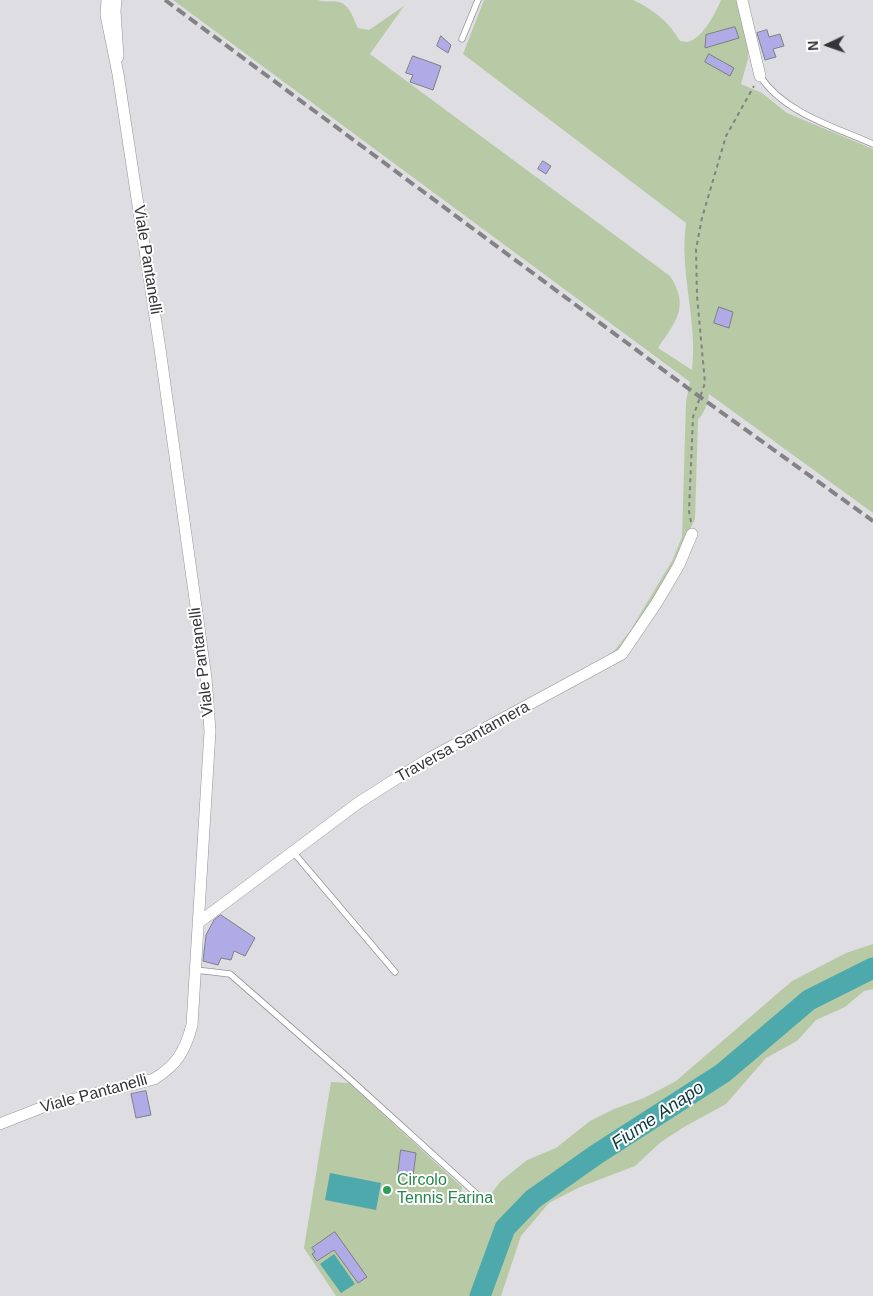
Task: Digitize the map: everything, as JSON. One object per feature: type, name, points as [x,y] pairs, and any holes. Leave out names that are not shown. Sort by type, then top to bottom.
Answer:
[{"type":"street","points":[[107,0],[106,15],[118,74]]},
{"type":"street","points":[[116,0],[118,74]]},
{"type":"street","points":[[742,0],[760,76]]},
{"type":"street","name":"Viale Pantanelli","points":[[0,1124],[43,1107],[154,1079],[166,1072],[181,1055],[187,1043],[192,1025],[210,731],[206,678],[160,349],[118,74]]},
{"type":"street","name":"Traversa Santannera","points":[[198,923],[294,853],[358,803],[422,763],[622,654],[679,565],[692,534]]},
{"type":"lane","points":[[462,39],[478,0]]},
{"type":"lane","points":[[760,76],[768,88],[792,106],[873,144]]},
{"type":"lane","points":[[294,853],[395,972]]},
{"type":"lane","points":[[196,970],[230,974],[481,1198]]},
{"type":"path","points":[[692,534],[689,510],[693,417],[705,383],[697,296],[696,249],[702,218],[726,136],[748,94],[760,76]]},
{"type":"green space","points":[[173,0],[336,1],[349,9],[358,28],[369,30],[404,6],[370,54],[670,276],[676,287],[680,305],[675,322],[658,348],[692,370],[693,333],[684,241],[686,223],[463,54],[484,0],[633,0],[660,17],[680,41],[688,42],[694,40],[704,30],[721,0],[737,0],[748,47],[748,59],[741,84],[762,93],[787,113],[873,149],[873,513],[709,394],[708,401],[698,420],[695,519],[657,595],[620,650],[595,664],[615,650],[630,631],[672,561],[682,537],[686,401],[690,382]]},
{"type":"green space","points":[[873,944],[873,989],[864,991],[845,1007],[816,1020],[797,1041],[766,1058],[726,1104],[661,1142],[635,1166],[580,1187],[549,1203],[521,1236],[501,1296],[336,1296],[304,1248],[331,1082],[349,1083],[462,1187],[461,1193],[465,1197],[471,1196],[482,1206],[500,1182],[527,1160],[556,1148],[590,1121],[614,1109],[644,1098],[676,1081],[792,981],[846,953]]},
{"type":"water","points":[[330,1173],[381,1183],[376,1210],[325,1200]]},
{"type":"water","points":[[334,1254],[355,1284],[341,1293],[320,1264]]},
{"type":"building","points":[[735,27],[739,38],[705,48],[706,35]]},
{"type":"building","points":[[767,30],[769,37],[780,34],[784,46],[773,49],[776,57],[765,60],[757,33]]},
{"type":"building","points":[[441,36],[451,45],[448,53],[437,46]]},
{"type":"building","points":[[709,54],[734,68],[730,76],[705,62]]},
{"type":"building","points":[[413,56],[441,66],[433,90],[410,82],[413,75],[406,73]]},
{"type":"building","points":[[543,161],[551,166],[546,174],[538,169]]},
{"type":"building","points":[[719,307],[733,312],[729,328],[714,323]]},
{"type":"building","points":[[221,915],[255,938],[245,956],[234,951],[231,960],[221,958],[218,965],[203,961],[206,935],[214,920]]},
{"type":"building","points":[[146,1091],[151,1115],[136,1118],[131,1094]]},
{"type":"building","points":[[401,1150],[416,1153],[413,1176],[398,1174]]},
{"type":"building","points":[[335,1232],[367,1277],[358,1283],[334,1250],[317,1261],[312,1254],[315,1252],[312,1248]]},
{"type":"waterway","name":"Fiume Anapo","points":[[480,1296],[505,1228],[533,1199],[597,1154],[723,1073],[809,1000],[873,968]]},
{"type":"railway","points":[[165,0],[689,389],[873,521]]},
{"type":"place","name":"Circolo Tennis Farina","points":[[387,1190]]}]
